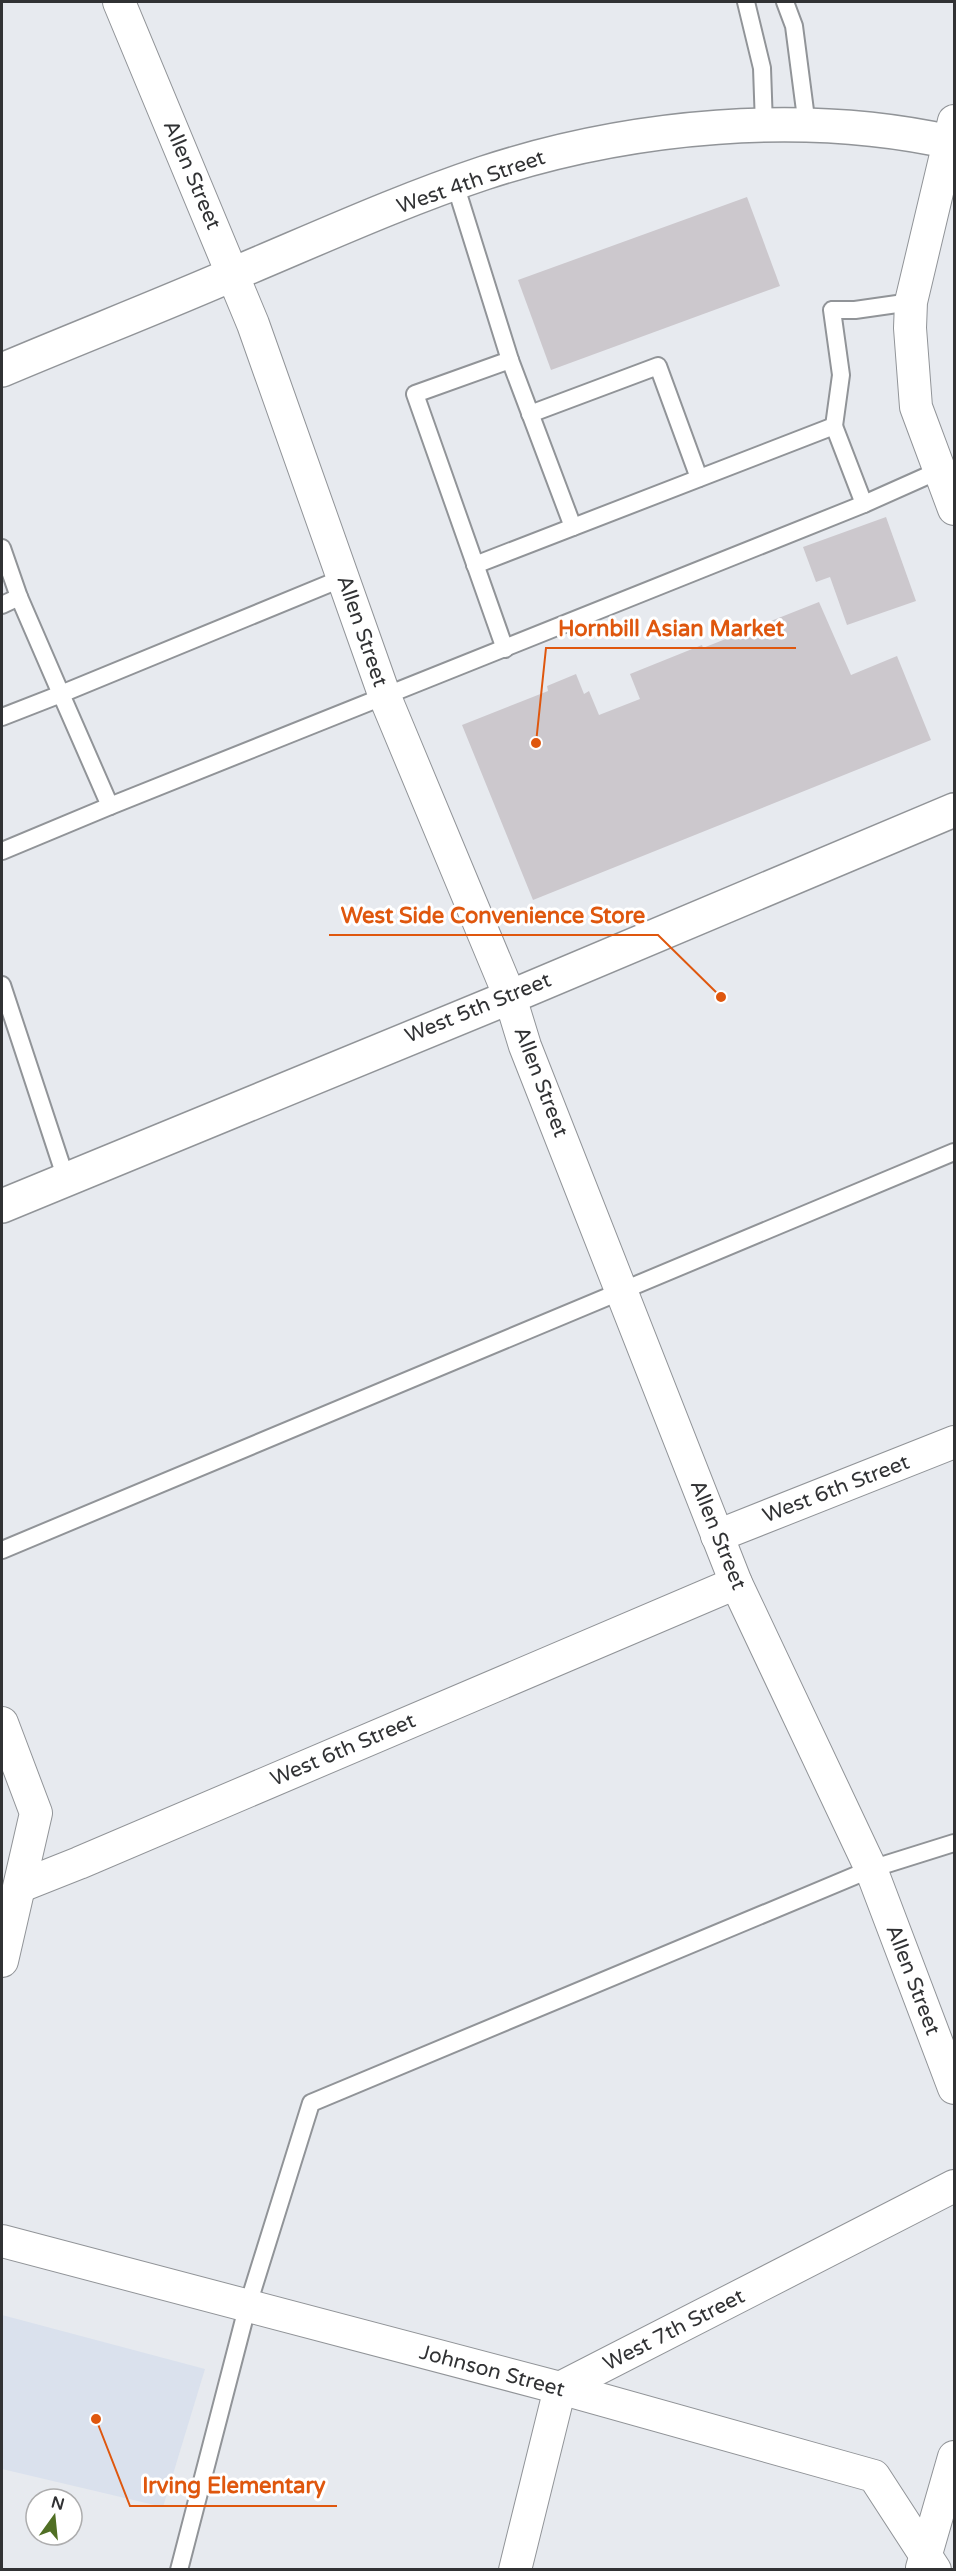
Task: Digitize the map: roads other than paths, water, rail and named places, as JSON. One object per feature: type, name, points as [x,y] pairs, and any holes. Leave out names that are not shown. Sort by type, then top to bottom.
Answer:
[{"type":"main road","name":"West 4th Street","points":[[2,370],[409,201],[455,184],[564,151],[644,136],[764,125],[952,135]]},
{"type":"main road","name":"West 5th Street","points":[[2,1206],[510,997],[954,810]]},
{"type":"street","name":"Allen Street","points":[[119,2],[253,324],[385,697],[510,997],[525,1046],[717,1536],[736,1583],[870,1869],[954,2088]]},
{"type":"street","points":[[952,135],[911,302],[910,328],[916,407],[954,509]]},
{"type":"street","name":"West 6th Street","points":[[717,1536],[954,1442]]},
{"type":"street","name":"West 6th Street","points":[[21,1886],[736,1583]]},
{"type":"street","points":[[2,1723],[36,1813],[2,1961]]},
{"type":"street","name":"West 7th Street","points":[[560,2388],[954,2186]]},
{"type":"street","name":"Johnson Street","points":[[2,2241],[247,2308],[560,2388],[874,2476],[928,2565]]},
{"type":"street","points":[[515,2570],[560,2388]]},
{"type":"street","points":[[928,2565],[954,2457]]},
{"type":"lane","points":[[746,2],[762,68],[764,125]]},
{"type":"lane","points":[[785,2],[794,26],[807,126]]},
{"type":"lane","points":[[455,184],[510,360],[573,527]]},
{"type":"lane","points":[[864,504],[834,426],[841,375],[832,310],[855,310],[911,302]]},
{"type":"lane","points":[[505,650],[415,394],[510,360]]},
{"type":"lane","points":[[530,414],[658,366],[699,478]]},
{"type":"lane","points":[[475,565],[834,426]]},
{"type":"lane","points":[[2,851],[505,650],[864,504],[938,471]]},
{"type":"lane","points":[[2,548],[19,597],[110,806]]},
{"type":"lane","points":[[2,717],[343,578]]},
{"type":"lane","points":[[2,605],[19,597]]},
{"type":"lane","points":[[2,985],[66,1179]]},
{"type":"lane","points":[[2,1550],[954,1152]]},
{"type":"lane","points":[[179,2570],[247,2308],[311,2103],[870,1869],[954,1843]]},
{"type":"place","name":"Hornbill Asian Market","points":[[536,743]]},
{"type":"place","name":"West Side Convenience Store","points":[[721,997]]},
{"type":"place","name":"Irving Elementary","points":[[96,2419]]}]
